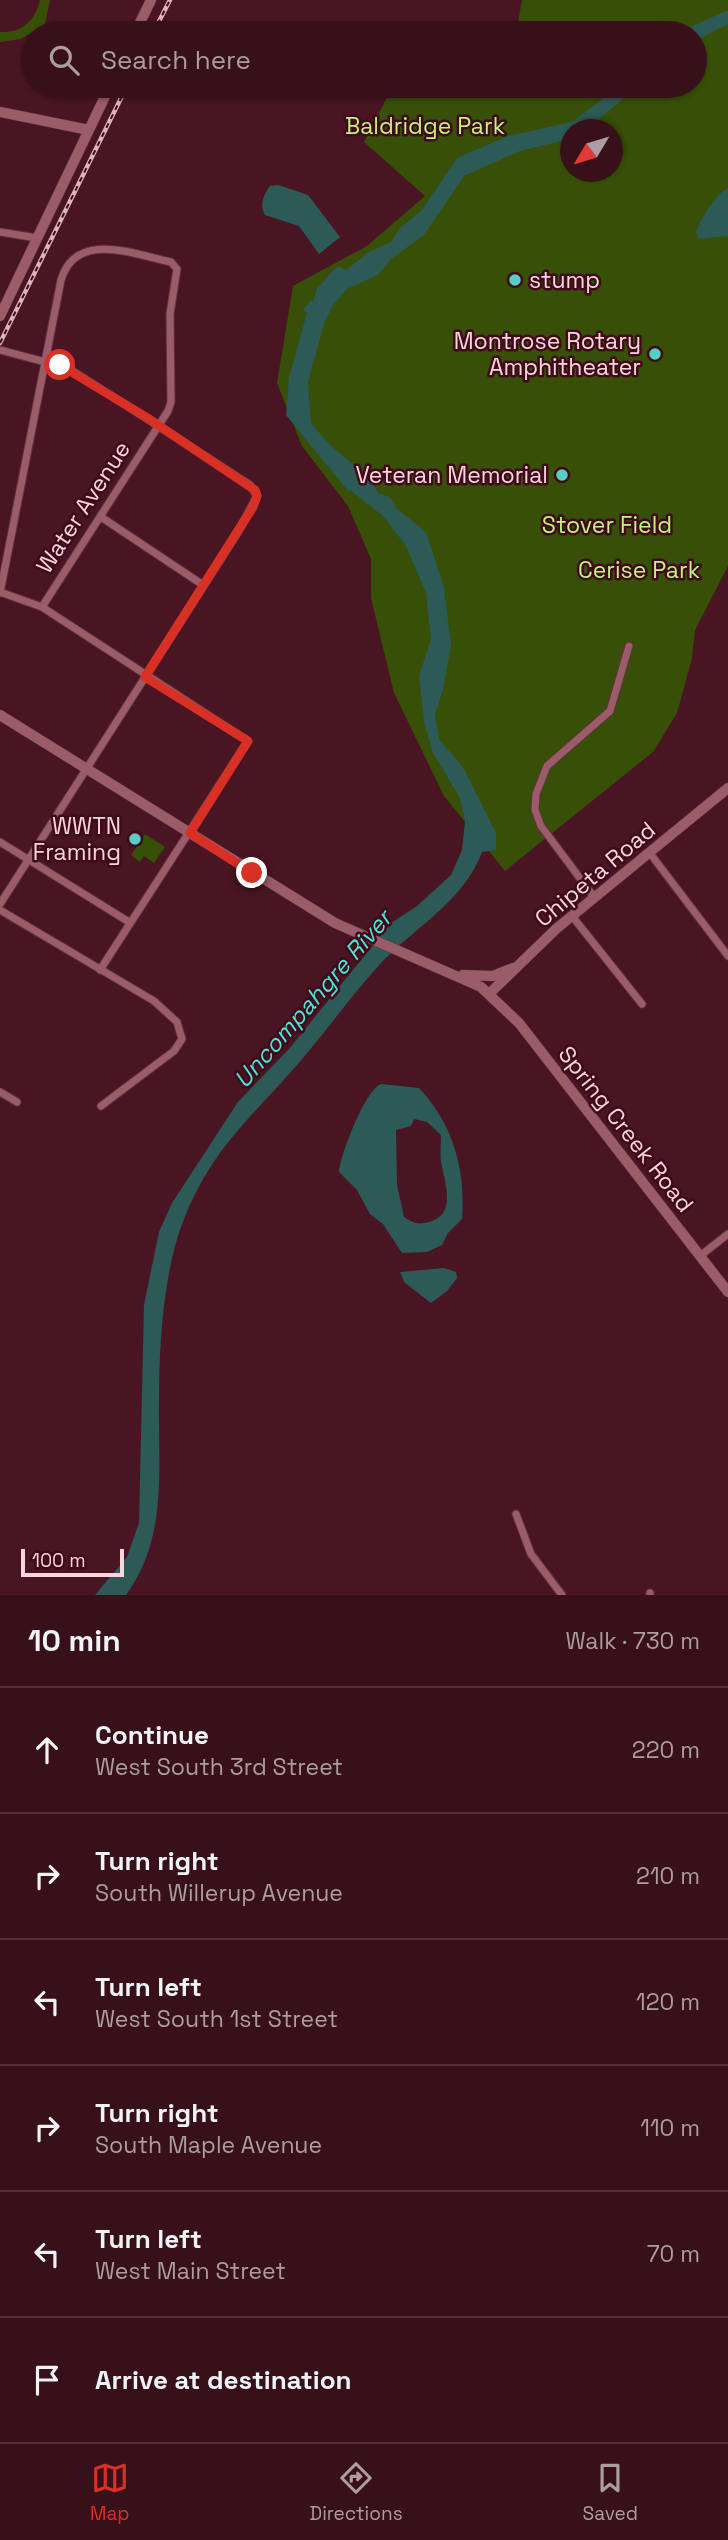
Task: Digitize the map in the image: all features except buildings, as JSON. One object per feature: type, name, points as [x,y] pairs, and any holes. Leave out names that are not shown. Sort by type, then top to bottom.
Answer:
[{"type":"main road","points":[[141,21],[151,0]]},
{"type":"main road","points":[[0,316],[104,98]]},
{"type":"main road","points":[[0,112],[89,130]]},
{"type":"main road","name":"Spring Creek Road","points":[[0,715],[335,923],[462,976],[490,993],[519,1023],[728,1292]]},
{"type":"main road","name":"Chipeta Road","points":[[490,993],[594,897],[728,788]]},
{"type":"main road","points":[[462,976],[499,974],[528,958]]},
{"type":"street","points":[[0,232],[37,239]]},
{"type":"street","name":"Water Avenue","points":[[42,607],[171,402],[170,314],[176,265],[94,248],[78,253],[64,272],[46,361]]},
{"type":"street","points":[[0,350],[68,368],[255,490],[257,496],[253,507],[86,767],[0,907],[154,1001],[177,1022],[183,1034],[180,1045],[101,1105]]},
{"type":"street","points":[[46,361],[0,592],[42,607],[145,677],[248,741],[100,970]]},
{"type":"street","points":[[101,517],[203,584]]},
{"type":"street","points":[[594,897],[541,826],[534,810],[536,794],[547,766],[610,710],[629,646]]},
{"type":"street","points":[[0,842],[129,922]]},
{"type":"street","points":[[649,852],[728,956]]},
{"type":"street","points":[[572,916],[642,1004]]},
{"type":"street","points":[[0,1093],[17,1102]]},
{"type":"street","points":[[701,1256],[728,1234]]},
{"type":"street","points":[[516,1514],[531,1553],[562,1595]]},
{"type":"green space","points":[[40,0],[50,0],[46,21],[30,21]]},
{"type":"green space","name":"Baldridge Park","points":[[522,0],[728,0],[728,566],[695,630],[692,658],[677,713],[653,752],[505,871],[444,796],[394,693],[371,598],[371,559],[348,506],[302,446],[277,383],[293,286],[367,246],[425,196],[364,142],[387,98],[707,98],[707,21],[518,21]]},
{"type":"green space","points":[[21,28],[21,39],[0,42],[0,32]]},
{"type":"green space","points":[[145,834],[165,847],[154,863],[144,856],[140,862],[131,855]]},
{"type":"water","points":[[728,10],[728,24],[707,35],[707,21],[704,21]]},
{"type":"water","points":[[602,98],[624,98],[599,119],[576,119]]},
{"type":"water","points":[[560,125],[560,141],[520,151],[464,176],[424,235],[391,259],[378,275],[347,289],[333,305],[324,324],[308,382],[311,423],[328,443],[371,480],[378,493],[390,497],[396,508],[426,532],[444,587],[451,645],[443,690],[435,714],[439,739],[463,767],[496,833],[496,850],[482,852],[474,869],[451,899],[370,975],[303,1058],[236,1132],[208,1170],[184,1219],[167,1285],[159,1380],[158,1502],[149,1550],[126,1595],[95,1595],[127,1557],[139,1523],[144,1305],[159,1232],[172,1203],[238,1102],[289,1049],[391,923],[417,906],[451,875],[462,850],[465,821],[460,798],[432,751],[424,721],[419,676],[431,639],[426,593],[406,546],[383,516],[350,490],[349,492],[286,415],[289,377],[307,313],[303,310],[311,300],[313,302],[317,288],[339,266],[346,270],[369,252],[391,242],[401,227],[421,211],[457,158],[508,136]]},
{"type":"water","points":[[278,185],[308,195],[340,237],[319,254],[299,226],[265,215],[262,207],[264,196],[270,186]]},
{"type":"water","points":[[728,188],[728,236],[699,239],[696,232],[705,213]]},
{"type":"water","points":[[381,1084],[419,1088],[441,1117],[455,1149],[462,1183],[462,1219],[448,1233],[442,1245],[427,1252],[402,1253],[383,1224],[370,1214],[357,1190],[339,1172],[361,1110]],"holes":[[[414,1119],[427,1122],[441,1135],[441,1162],[447,1197],[446,1205],[438,1218],[419,1223],[404,1217],[397,1185],[396,1130],[411,1126]]]},
{"type":"water","points":[[444,1268],[456,1272],[457,1278],[447,1291],[431,1303],[404,1282],[400,1272]]},
{"type":"railway","points":[[159,21],[170,0]]},
{"type":"railway","points":[[0,343],[121,98]]},
{"type":"place","name":"stump","points":[[515,280]]},
{"type":"place","name":"Montrose Rotary Amphitheater","points":[[655,354]]},
{"type":"place","name":"Veteran Memorial","points":[[562,475]]},
{"type":"place","name":"WWTN Framing","points":[[135,839]]},
{"type":"route","points":[[60,365],[146,417],[255,490],[257,496],[253,507],[145,677],[248,741],[190,833],[252,873]]},
{"type":"park label","name":"Stover Field","points":[[607,525]]},
{"type":"park label","name":"Cerise Park","points":[[639,570]]},
{"type":"water label","name":"Uncompahgre River","points":[[313,999]]}]
